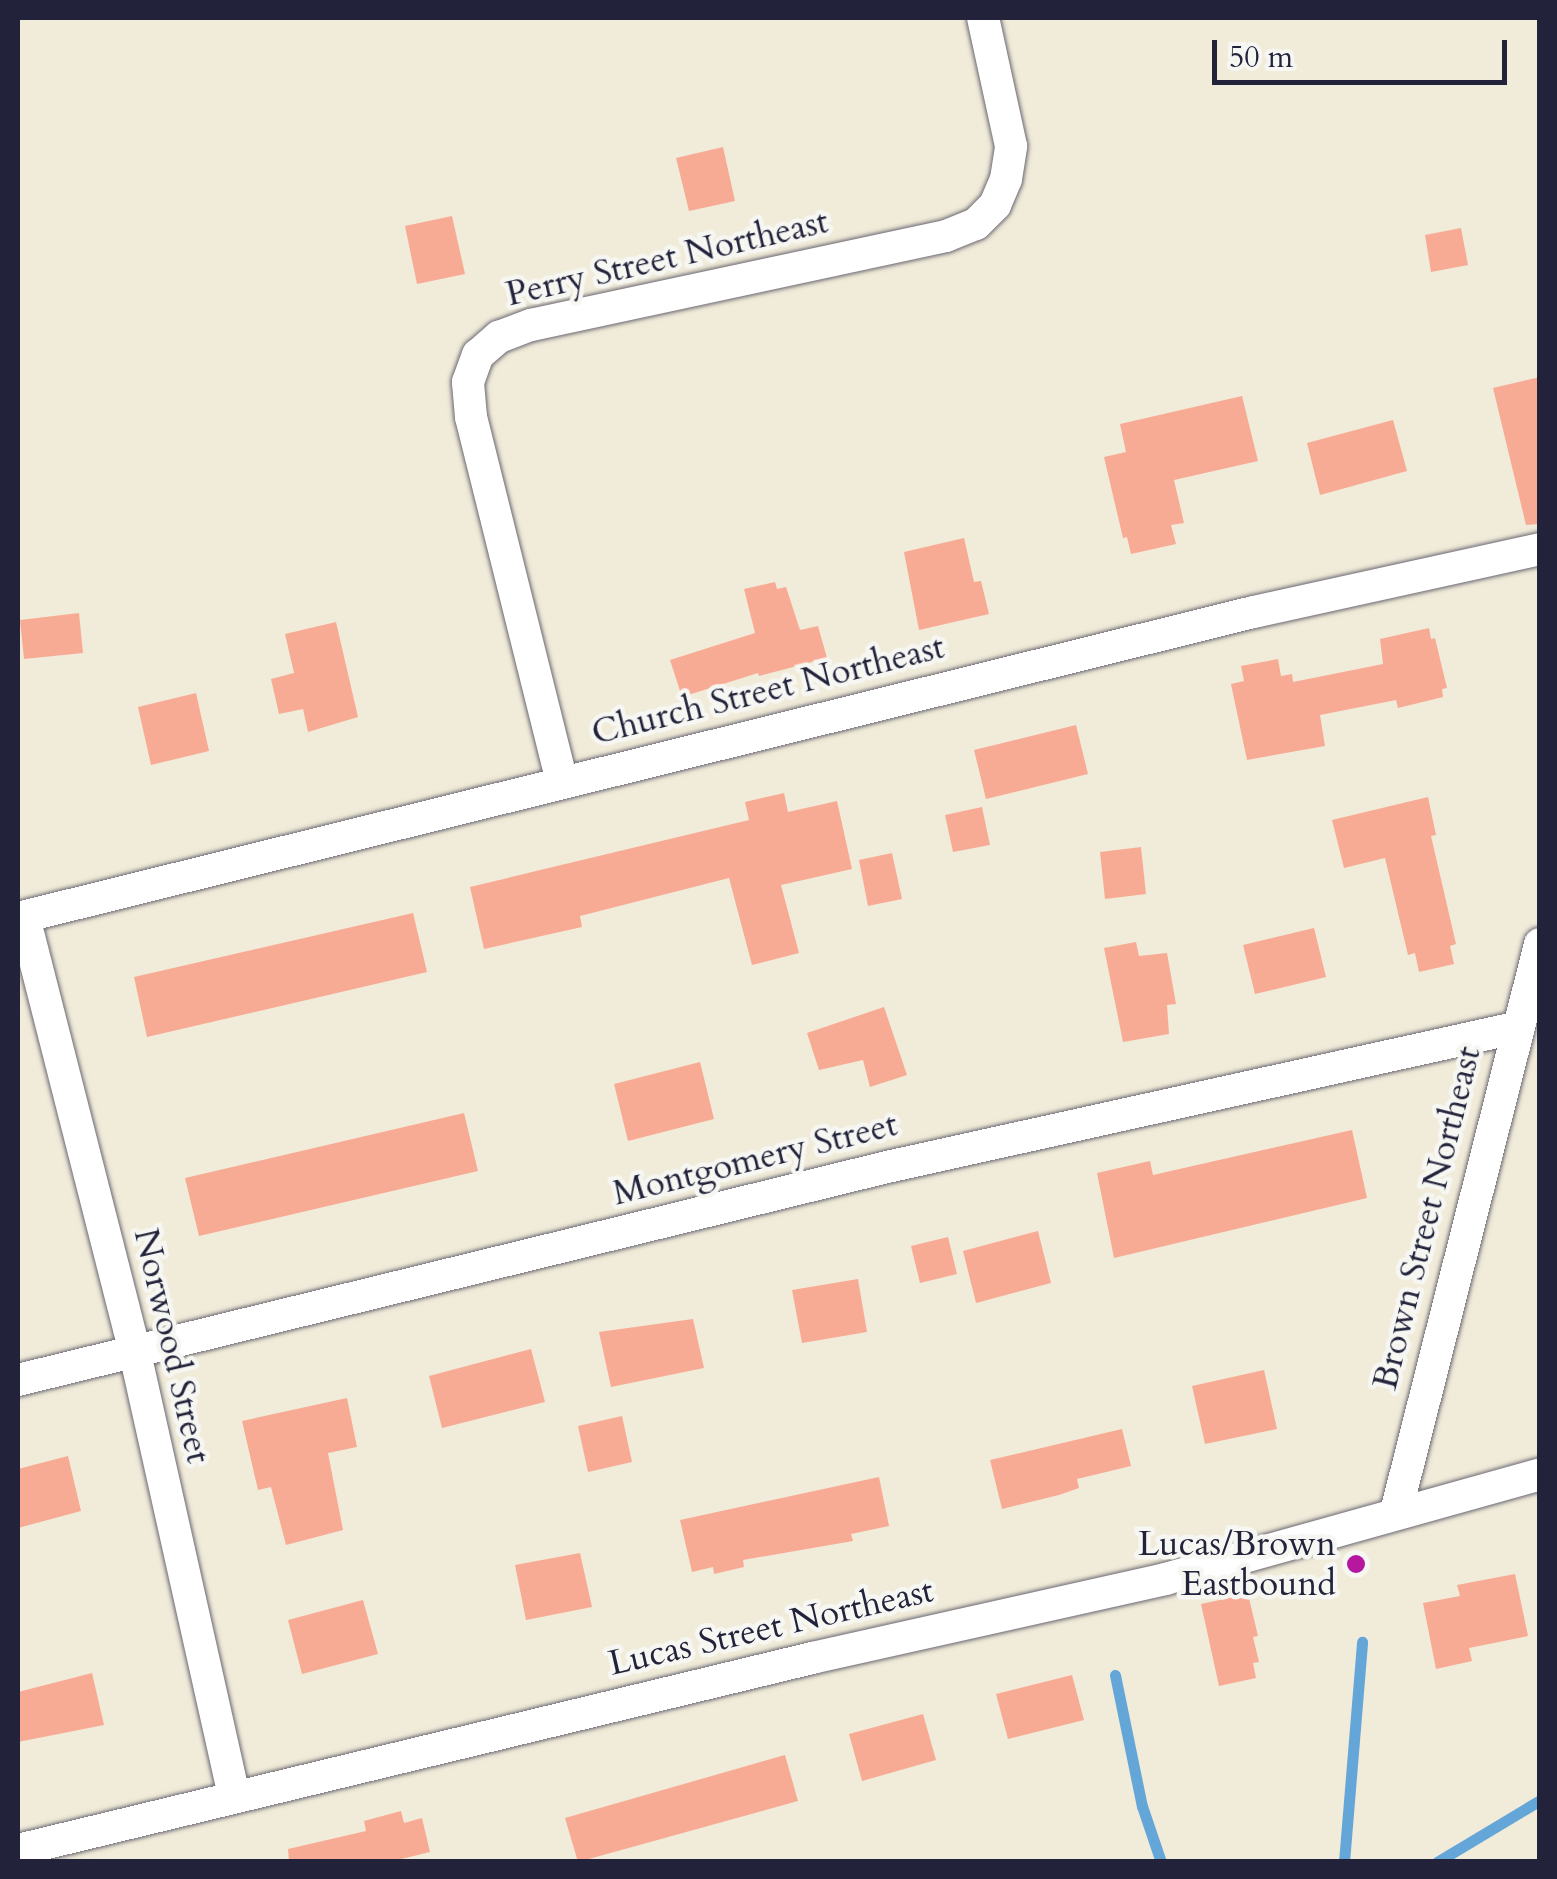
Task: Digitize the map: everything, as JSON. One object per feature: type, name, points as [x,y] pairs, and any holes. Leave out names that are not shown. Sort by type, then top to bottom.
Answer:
[{"type":"street","name":"Perry Street Northeast","points":[[562,782],[471,417],[468,382],[478,355],[499,336],[531,325],[946,236],[976,224],[995,205],[1006,179],[1011,146],[982,18]]},
{"type":"street","name":"Church Street Northeast","points":[[21,918],[1254,612],[1540,549]]},
{"type":"street","name":"Norwood Street","points":[[21,918],[135,1353],[234,1796]]},
{"type":"street","name":"Brown Street Northeast","points":[[1396,1512],[1515,1028],[1540,944]]},
{"type":"street","name":"Montgomery Street","points":[[18,1380],[887,1167],[1515,1028]]},
{"type":"street","name":"Lucas Street Northeast","points":[[18,1850],[1164,1579],[1540,1474]]},
{"type":"building","points":[[723,147],[735,201],[689,211],[676,158]]},
{"type":"building","points":[[452,216],[465,274],[417,284],[405,226]]},
{"type":"building","points":[[1461,228],[1468,265],[1431,272],[1425,235]]},
{"type":"building","points":[[1540,377],[1540,524],[1526,525],[1493,388]]},
{"type":"building","points":[[1242,396],[1258,461],[1174,480],[1184,523],[1171,525],[1176,544],[1131,554],[1127,537],[1123,538],[1104,457],[1126,452],[1120,424]]},
{"type":"building","points":[[1393,420],[1407,471],[1320,495],[1307,443]]},
{"type":"building","points":[[964,538],[974,582],[981,581],[989,614],[919,630],[904,552]]},
{"type":"building","points":[[775,582],[777,589],[786,587],[800,630],[818,626],[827,658],[759,676],[758,673],[682,697],[670,660],[755,633],[744,589]]},
{"type":"building","points":[[79,613],[83,653],[24,659],[20,620]]},
{"type":"building","points":[[336,622],[358,717],[308,732],[303,709],[279,714],[271,679],[294,673],[285,634]]},
{"type":"building","points":[[1429,628],[1447,688],[1442,689],[1443,697],[1398,708],[1396,700],[1320,715],[1325,746],[1247,760],[1231,684],[1244,681],[1241,666],[1278,659],[1281,676],[1292,674],[1293,682],[1383,664],[1380,639]]},
{"type":"building","points":[[196,693],[209,751],[151,765],[138,707]]},
{"type":"building","points":[[1076,725],[1088,774],[986,799],[974,750]]},
{"type":"building","points":[[784,793],[788,812],[837,801],[852,869],[781,885],[799,953],[752,965],[729,878],[580,916],[582,927],[484,949],[470,887],[749,820],[745,802]]},
{"type":"building","points":[[1428,797],[1436,835],[1431,836],[1456,944],[1450,946],[1454,964],[1419,972],[1415,953],[1408,955],[1385,858],[1344,868],[1332,820]]},
{"type":"building","points":[[982,807],[990,845],[953,852],[945,815]]},
{"type":"building","points":[[1141,847],[1146,894],[1105,899],[1100,852]]},
{"type":"building","points":[[892,853],[902,899],[868,906],[859,860]]},
{"type":"building","points":[[413,913],[427,972],[147,1037],[134,977]]},
{"type":"building","points":[[1314,928],[1326,977],[1255,994],[1243,945]]},
{"type":"building","points":[[1136,942],[1139,956],[1167,953],[1176,1004],[1167,1005],[1169,1034],[1123,1042],[1104,948]]},
{"type":"building","points":[[884,1007],[907,1075],[870,1087],[863,1060],[819,1070],[807,1033]]},
{"type":"building","points":[[700,1062],[714,1119],[628,1141],[614,1084]]},
{"type":"building","points":[[464,1113],[478,1171],[199,1236],[185,1178]]},
{"type":"building","points":[[1352,1130],[1367,1198],[1114,1258],[1097,1173],[1150,1161],[1153,1175]]},
{"type":"building","points":[[1038,1231],[1051,1283],[976,1303],[963,1251]]},
{"type":"building","points":[[948,1237],[957,1274],[920,1283],[911,1246]]},
{"type":"building","points":[[858,1279],[867,1332],[802,1343],[792,1290]]},
{"type":"building","points":[[693,1319],[704,1368],[611,1387],[599,1332]]},
{"type":"building","points":[[531,1349],[545,1402],[442,1428],[429,1376]]},
{"type":"building","points":[[1264,1370],[1277,1429],[1205,1444],[1192,1386]]},
{"type":"building","points":[[347,1398],[357,1447],[328,1453],[343,1530],[286,1545],[271,1487],[258,1490],[242,1421]]},
{"type":"building","points":[[622,1416],[632,1462],[588,1472],[578,1426]]},
{"type":"building","points":[[1122,1429],[1131,1466],[1077,1479],[1079,1488],[1059,1495],[1002,1509],[990,1460]]},
{"type":"building","points":[[68,1456],[81,1511],[18,1528],[18,1469]]},
{"type":"building","points":[[879,1477],[889,1526],[851,1534],[853,1541],[743,1560],[744,1567],[714,1574],[713,1567],[692,1572],[680,1520]]},
{"type":"building","points":[[580,1553],[592,1607],[526,1620],[515,1565]]},
{"type":"building","points":[[1515,1574],[1528,1636],[1469,1648],[1472,1661],[1436,1669],[1423,1603],[1460,1596],[1457,1585]]},
{"type":"building","points":[[1248,1594],[1258,1636],[1253,1637],[1259,1662],[1253,1663],[1256,1678],[1219,1686],[1201,1604]]},
{"type":"building","points":[[363,1600],[378,1654],[302,1674],[288,1620]]},
{"type":"building","points":[[92,1673],[104,1725],[18,1742],[18,1692]]},
{"type":"building","points":[[1072,1675],[1084,1720],[1008,1739],[996,1694]]},
{"type":"building","points":[[923,1714],[936,1760],[862,1781],[849,1734]]},
{"type":"building","points":[[785,1755],[798,1801],[578,1862],[565,1818]]},
{"type":"building","points":[[401,1811],[404,1823],[422,1818],[430,1852],[389,1862],[289,1862],[288,1849],[366,1831],[364,1821]]},
{"type":"waterway","points":[[1344,1862],[1362,1642]]},
{"type":"waterway","points":[[1115,1675],[1142,1806],[1161,1862]]},
{"type":"waterway","points":[[1437,1862],[1540,1800]]},
{"type":"place","name":"Lucas/Brown Eastbound","points":[[1356,1564]]}]
